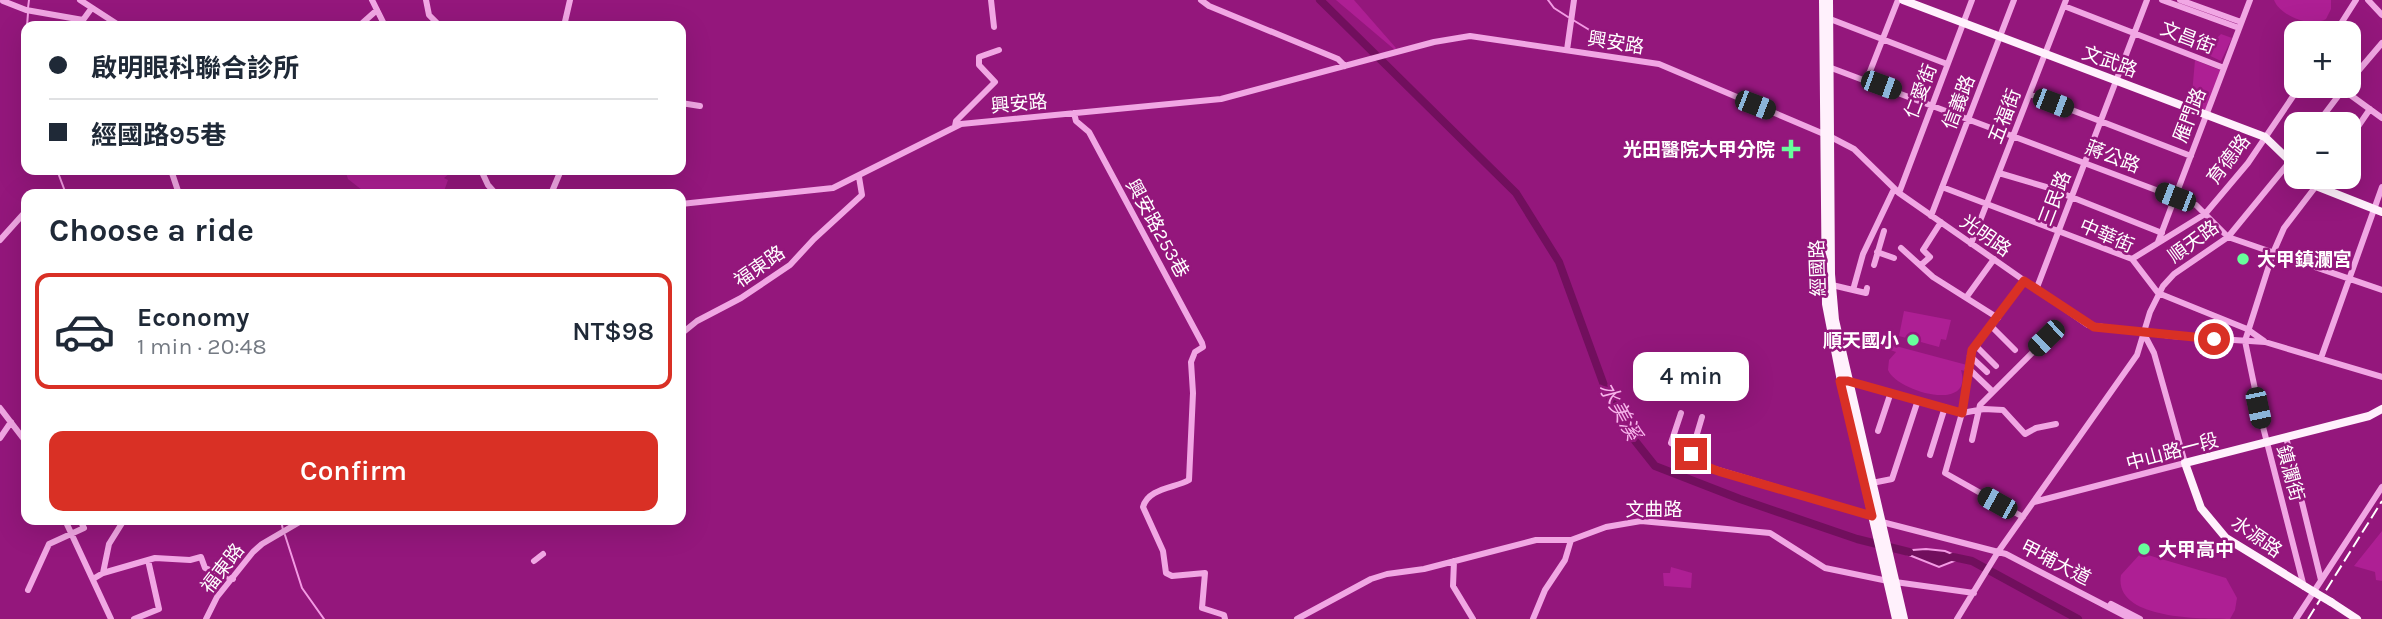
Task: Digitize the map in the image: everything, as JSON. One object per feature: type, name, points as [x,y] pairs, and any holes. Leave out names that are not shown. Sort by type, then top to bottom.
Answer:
[{"type":"main road","name":"經國路","points":[[1823,0],[1835,320],[1844,381],[1872,483],[1880,526]]},
{"type":"main road","name":"經國路","points":[[1827,66],[1829,0]]},
{"type":"main road","name":"文武路","points":[[1903,0],[2265,137],[2284,153]]},
{"type":"main road","name":"經國路","points":[[1828,136],[1826,304],[1872,516],[1880,526]]},
{"type":"main road","points":[[2323,189],[2378,211]]},
{"type":"main road","name":"中山路一段","points":[[2185,463],[2369,416],[2382,409]]},
{"type":"main road","name":"水源路","points":[[2185,463],[2201,508],[2226,538],[2354,618]]},
{"type":"main road","points":[[1880,526],[1896,619]]},
{"type":"main road","points":[[1891,581],[1904,619]]},
{"type":"street","points":[[80,0],[112,21]]},
{"type":"street","points":[[372,0],[382,21]]},
{"type":"street","points":[[426,0],[429,15],[435,21]]},
{"type":"street","points":[[565,21],[570,0]]},
{"type":"street","points":[[990,0],[994,27]]},
{"type":"street","points":[[1201,0],[1209,6],[1327,55],[1345,66]]},
{"type":"street","points":[[1567,50],[1574,0]]},
{"type":"street","points":[[1867,79],[1898,0]]},
{"type":"street","name":"仁愛街","points":[[1853,290],[1863,254],[1896,191],[1972,0]]},
{"type":"street","name":"信義路","points":[[1931,216],[2014,0]]},
{"type":"street","name":"三民路","points":[[2036,289],[2147,0]]},
{"type":"street","points":[[2162,0],[2240,25]]},
{"type":"street","points":[[2180,0],[2193,8]]},
{"type":"street","name":"雁門路","points":[[2158,242],[2250,0]]},
{"type":"street","points":[[2343,21],[2356,0]]},
{"type":"street","points":[[2368,0],[2382,15]]},
{"type":"street","points":[[3,1],[26,10],[83,20],[91,9]]},
{"type":"street","name":"文昌街","points":[[2065,3],[2224,68]]},
{"type":"street","name":"五福街","points":[[1971,244],[2065,3]]},
{"type":"street","points":[[365,21],[377,10]]},
{"type":"street","points":[[1830,19],[1947,64]]},
{"type":"street","name":"興安路","points":[[686,203],[833,188],[955,126],[1221,99],[1434,42],[1470,36],[1658,64],[1828,136]]},
{"type":"street","points":[[2361,67],[2382,43]]},
{"type":"street","points":[[955,126],[956,121],[995,82],[979,65],[979,58],[999,50]]},
{"type":"street","points":[[1327,55],[1336,67]]},
{"type":"street","name":"蔣公路","points":[[1827,66],[2196,205],[2228,237],[2382,290]]},
{"type":"street","points":[[2030,94],[2191,156]]},
{"type":"street","name":"育德路","points":[[2132,259],[2205,214],[2248,163],[2292,98]]},
{"type":"street","points":[[2358,98],[2382,118]]},
{"type":"street","points":[[686,104],[700,106]]},
{"type":"street","points":[[2361,122],[2370,109]]},
{"type":"street","name":"興安路253巷","points":[[1074,113],[1076,121],[1089,132],[1202,342],[1203,346],[1192,358],[1189,480],[1165,488],[1145,500],[1143,507],[1163,551],[1166,573],[1169,576],[1205,573],[1202,608],[1224,615],[1225,619]]},
{"type":"street","name":"光明路","points":[[1828,136],[1854,149],[1896,191],[2094,327],[2144,334],[2265,342],[2382,377]]},
{"type":"street","points":[[1999,173],[2071,197],[2162,233]]},
{"type":"street","name":"順天路","points":[[2034,502],[2137,355],[2158,293],[2174,274],[2228,237],[2284,173]]},
{"type":"street","name":"福東路","points":[[686,330],[696,321],[761,286],[790,265],[862,195],[859,177]]},
{"type":"street","name":"中華街","points":[[1942,187],[2132,259],[2158,293]]},
{"type":"street","points":[[2321,358],[2378,211],[2382,187]]},
{"type":"street","name":"鎮瀾街","points":[[2304,587],[2267,443],[2245,341],[2273,253],[2284,228],[2314,189]]},
{"type":"street","points":[[0,240],[21,217]]},
{"type":"street","points":[[1921,265],[1930,257],[1923,250],[1941,222]]},
{"type":"street","points":[[1874,265],[1884,230]]},
{"type":"street","points":[[1901,248],[1933,276],[1998,318]]},
{"type":"street","points":[[1877,253],[1894,258]]},
{"type":"street","points":[[1968,295],[1994,259]]},
{"type":"street","points":[[2023,517],[1945,474],[1962,413],[1970,356],[2024,281]]},
{"type":"street","points":[[1832,285],[1866,293],[1867,288]]},
{"type":"street","points":[[2158,293],[2247,329],[2265,342]]},
{"type":"street","points":[[1991,326],[2015,351]]},
{"type":"street","name":"水源路","points":[[2144,334],[2154,353],[2185,463]]},
{"type":"street","points":[[1972,440],[1980,405],[2046,338]]},
{"type":"street","points":[[1976,346],[1996,366]]},
{"type":"street","points":[[1970,356],[1987,372]]},
{"type":"street","points":[[1968,368],[1992,391]]},
{"type":"street","points":[[1844,381],[1962,413],[2003,410],[2025,433],[2056,424]]},
{"type":"street","points":[[1878,431],[1891,392]]},
{"type":"street","points":[[1872,483],[1892,479],[1918,400]]},
{"type":"street","points":[[1930,454],[1945,407]]},
{"type":"street","points":[[0,408],[21,435]]},
{"type":"street","points":[[1681,413],[1671,443],[1691,454],[1692,458],[1702,465],[1872,516]]},
{"type":"street","points":[[1691,454],[1702,417]]},
{"type":"street","points":[[0,438],[11,422]]},
{"type":"street","points":[[2286,437],[2321,580]]},
{"type":"street","name":"中山路一段","points":[[2034,502],[2185,463]]},
{"type":"street","points":[[2296,619],[2382,487]]},
{"type":"street","points":[[1957,619],[2034,502]]},
{"type":"street","name":"文曲路","points":[[1297,619],[1371,579],[1536,540],[1571,540],[1606,527],[1641,521],[1769,533],[1825,568],[1891,581],[1976,590]]},
{"type":"street","points":[[68,525],[111,619]]},
{"type":"street","points":[[27,590],[49,544],[84,528],[82,525]]},
{"type":"street","points":[[103,573],[109,544],[121,525]]},
{"type":"street","name":"福東路","points":[[206,619],[217,597],[262,544],[294,525]]},
{"type":"street","name":"甲埔大道","points":[[1880,526],[1997,555],[2071,586],[2131,619]]},
{"type":"street","points":[[1533,619],[1545,590],[1565,560],[1571,540]]},
{"type":"street","points":[[534,561],[543,554]]},
{"type":"street","points":[[93,579],[103,573],[155,558],[190,560],[201,557],[205,568],[233,579]]},
{"type":"street","points":[[134,619],[159,609],[148,560]]},
{"type":"street","points":[[1454,561],[1453,586],[1473,619]]},
{"type":"street","points":[[2071,586],[2084,589],[2140,619]]},
{"type":"shaded area","points":[[1336,0],[1354,0],[1395,50]]},
{"type":"shaded area","points":[[2274,0],[2331,0],[2331,9],[2326,19],[2320,21],[2297,19],[2277,6]]},
{"type":"shaded area","points":[[2202,33],[2217,38],[2221,34],[2232,38],[2221,61],[2185,44]]},
{"type":"shaded area","points":[[2195,60],[2222,71],[2207,111],[2191,106]]},
{"type":"shaded area","points":[[347,175],[448,175],[444,178],[448,180],[445,189],[361,189]]},
{"type":"shaded area","points":[[1904,311],[1951,320],[1946,340],[1941,339],[1939,347],[1899,336]]},
{"type":"shaded area","points":[[1892,345],[1967,365],[1965,371],[1961,370],[1962,383],[1956,392],[1946,395],[1918,391],[1905,385],[1888,370],[1889,360],[1896,352],[1890,350]]},
{"type":"shaded area","points":[[2382,531],[2382,581],[2376,580],[2375,572],[2354,566]]},
{"type":"shaded area","points":[[1899,551],[1945,551],[1962,558],[1939,567]]},
{"type":"shaded area","points":[[2141,553],[2226,578],[2237,598],[2230,619],[2160,614],[2130,600],[2122,590],[2121,575]]},
{"type":"shaded area","points":[[1671,567],[1692,573],[1691,588],[1664,586],[1663,573],[1670,573]]},
{"type":"waterway","points":[[28,8],[29,0]]},
{"type":"waterway","name":"水美溪","points":[[1320,0],[1516,193],[1559,262],[1605,388],[1628,432],[1655,466],[1740,499],[1857,539],[1909,552]]},
{"type":"waterway","points":[[1548,0],[1554,8],[1568,17]]},
{"type":"waterway","points":[[27,21],[28,13]]},
{"type":"waterway","points":[[1573,20],[1606,40],[1612,39]]},
{"type":"waterway","points":[[59,175],[64,189]]},
{"type":"waterway","points":[[282,525],[283,530]]},
{"type":"waterway","points":[[285,535],[302,588],[324,619]]},
{"type":"waterway","name":"水美溪","points":[[1953,557],[1972,561],[2078,619]]},
{"type":"railway","points":[[2308,619],[2382,501]]},
{"type":"place","name":"光田醫院大甲分院","points":[[1791,149]]},
{"type":"place","name":"大甲鎮瀾宮","points":[[2243,259]]},
{"type":"place","name":"順天國小","points":[[1913,340]]},
{"type":"place","name":"大甲高中","points":[[2144,549]]},
{"type":"route","points":[[1691,454],[1692,458],[1702,465],[1721,472],[1872,516],[1840,381],[1962,413],[1972,350],[2024,281],[2094,327],[2214,339]]}]
